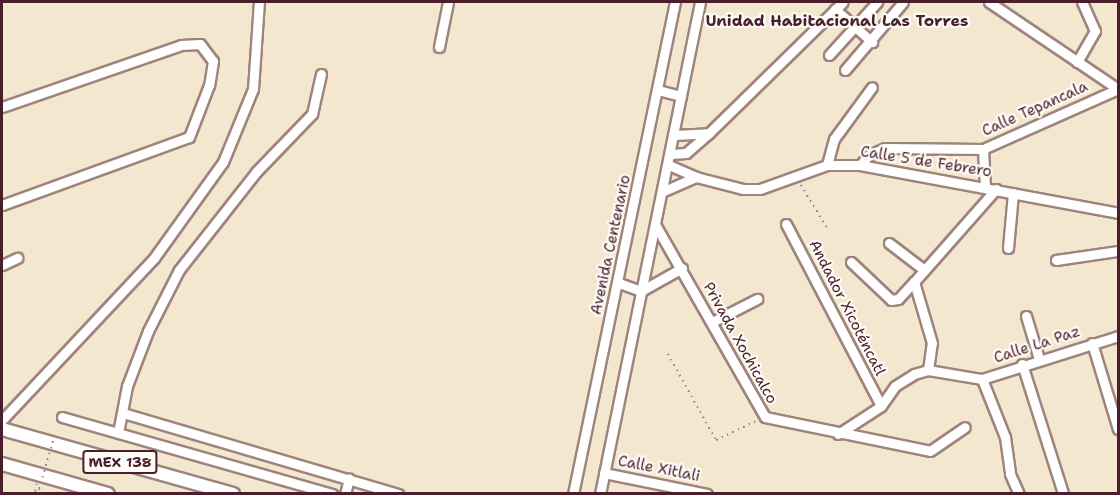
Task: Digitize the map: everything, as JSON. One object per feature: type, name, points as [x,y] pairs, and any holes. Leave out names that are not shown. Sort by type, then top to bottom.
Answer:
[{"type":"main road","name":"MEX 138","points":[[4,426],[233,494]]},
{"type":"main road","name":"MEX 138","points":[[2,464],[108,494]]},
{"type":"street","points":[[4,426],[154,258],[223,162],[253,89],[259,2]]},
{"type":"street","points":[[439,47],[448,2]]},
{"type":"street","name":"Avenida Centenario","points":[[573,494],[619,283],[675,2]]},
{"type":"street","points":[[600,494],[641,291],[664,191],[700,2]]},
{"type":"street","points":[[829,55],[877,2]]},
{"type":"street","points":[[845,70],[872,42],[903,2]]},
{"type":"street","points":[[989,2],[1118,89]]},
{"type":"street","points":[[1077,62],[1095,31],[1082,2]]},
{"type":"street","points":[[671,154],[686,153],[709,134],[839,5],[854,26],[872,42]]},
{"type":"street","points":[[2,108],[181,45],[200,44],[213,61],[209,85],[189,137],[2,205]]},
{"type":"street","points":[[118,433],[127,386],[148,331],[179,270],[256,172],[312,114],[321,74]]},
{"type":"street","points":[[827,165],[834,139],[872,87]]},
{"type":"street","name":"Calle Tepancala","points":[[860,165],[869,155],[885,148],[983,149],[1118,89]]},
{"type":"street","points":[[658,90],[681,96]]},
{"type":"street","points":[[674,135],[709,134]]},
{"type":"street","points":[[983,149],[985,186]]},
{"type":"street","name":"Calle 5 de Febrero","points":[[669,165],[696,177],[760,189],[827,165],[860,165],[985,186],[1119,213]]},
{"type":"street","points":[[664,191],[696,177]]},
{"type":"street","points":[[851,262],[891,300],[898,299],[996,189]]},
{"type":"street","points":[[1008,248],[1013,193]]},
{"type":"street","name":"Andador Xicoténcatl","points":[[786,224],[880,406]]},
{"type":"street","name":"Privada Xochicalco","points":[[656,226],[765,417],[838,434],[930,451],[965,427]]},
{"type":"street","points":[[889,243],[923,269]]},
{"type":"street","points":[[1056,260],[1119,251]]},
{"type":"street","points":[[2,265],[17,258]]},
{"type":"street","points":[[619,283],[641,291],[682,268]]},
{"type":"street","points":[[838,434],[880,406],[904,378],[928,370],[933,343],[914,282]]},
{"type":"street","points":[[712,322],[757,299]]},
{"type":"street","points":[[1026,316],[1039,359]]},
{"type":"street","name":"Calle La Paz","points":[[928,370],[982,379],[1022,364],[1119,336]]},
{"type":"street","points":[[1092,343],[1119,429]]},
{"type":"street","points":[[1022,364],[1063,493]]},
{"type":"street","points":[[982,379],[1005,436],[1010,474],[1019,494]]},
{"type":"street","points":[[123,413],[398,494]]},
{"type":"street","points":[[62,417],[332,494]]},
{"type":"street","name":"Calle Xitlali","points":[[604,473],[707,494]]},
{"type":"street","points":[[345,494],[348,478]]},
{"type":"path","points":[[796,177],[829,231]]},
{"type":"path","points":[[668,354],[716,440],[765,417]]},
{"type":"path","points":[[43,494],[39,489],[53,440]]},
{"type":"path","points":[[35,491],[43,494]]},
{"type":"district","name":"Unidad Habitacional Las Torres","points":[[837,21]]}]
